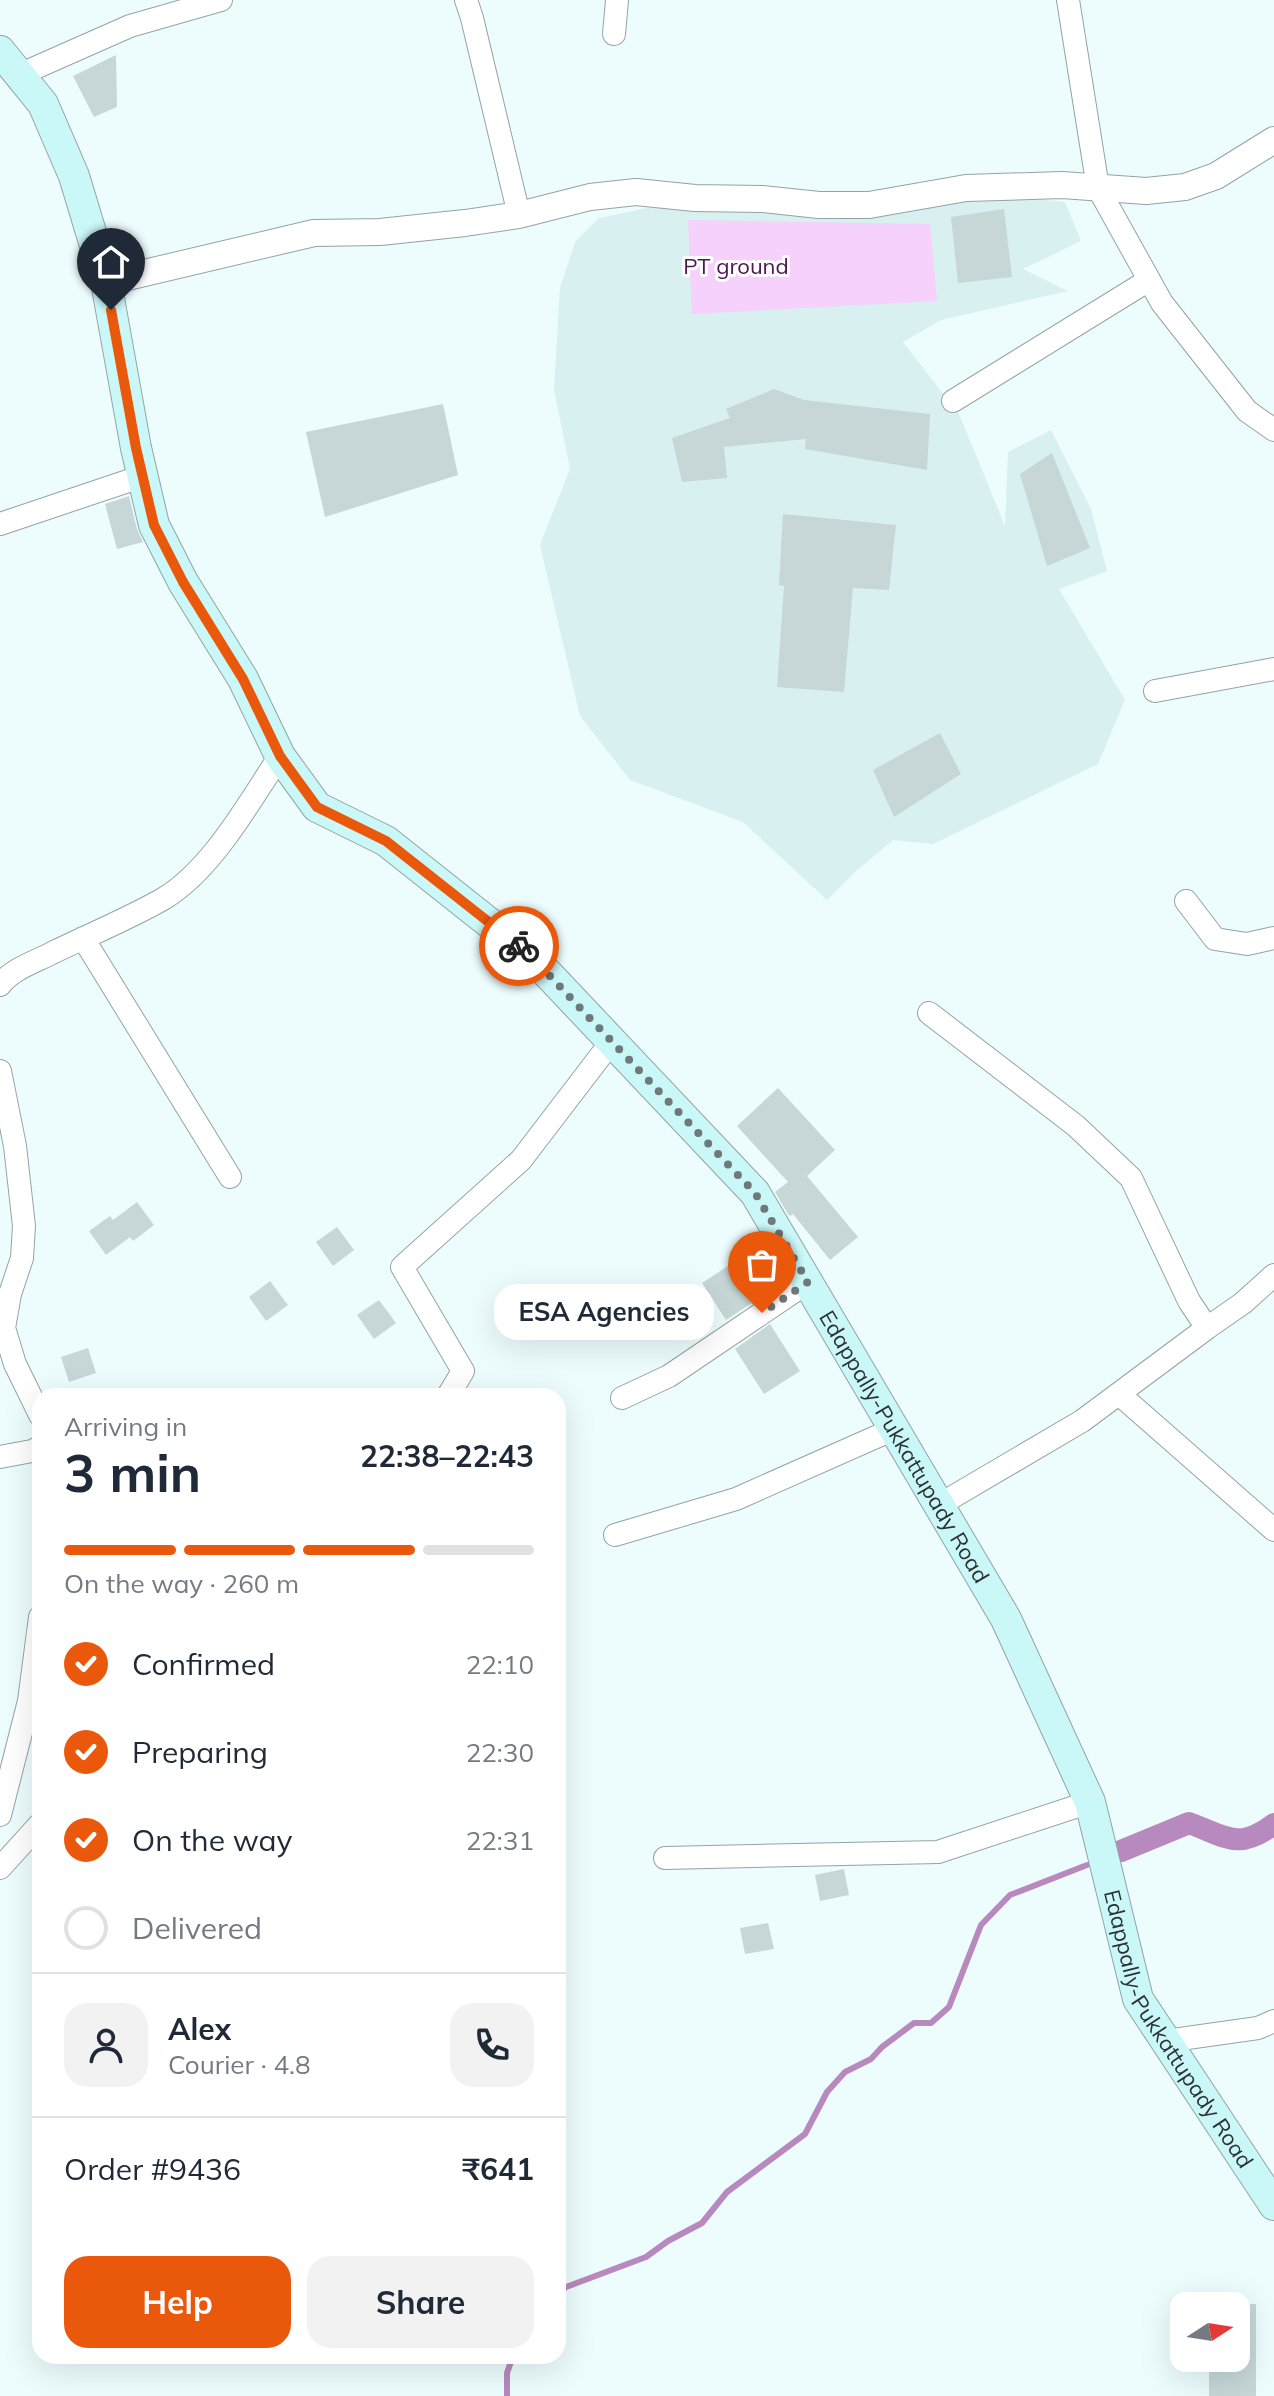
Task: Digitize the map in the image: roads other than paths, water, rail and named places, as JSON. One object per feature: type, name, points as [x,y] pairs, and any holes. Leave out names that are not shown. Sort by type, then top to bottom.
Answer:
[{"type":"main road","name":"Edappally-Pukkattupady Road","points":[[0,51],[43,104],[74,176],[106,282],[154,525],[183,582],[243,679],[280,756],[317,807],[386,841],[531,956],[755,1193],[1006,1619],[1090,1802],[1138,1999],[1274,2205]]},
{"type":"street","points":[[19,75],[130,26],[221,0]]},
{"type":"street","points":[[466,0],[519,215]]},
{"type":"street","points":[[614,34],[617,0]]},
{"type":"street","points":[[1068,0],[1098,188],[1162,303],[1247,411],[1274,430]]},
{"type":"street","points":[[106,282],[314,233],[380,232],[465,223],[519,215],[590,197],[636,192],[819,205],[869,205],[966,188],[1062,185],[1146,191],[1185,187],[1216,176],[1274,140]]},
{"type":"street","points":[[953,401],[1149,280]]},
{"type":"street","points":[[0,524],[143,476]]},
{"type":"street","points":[[1155,691],[1274,669]]},
{"type":"street","points":[[0,985],[6,977],[166,897],[194,874],[218,846],[280,756]]},
{"type":"street","points":[[1186,901],[1215,939],[1247,944],[1274,938]]},
{"type":"street","points":[[83,938],[230,1177]]},
{"type":"street","points":[[929,1013],[1076,1126],[1131,1178],[1189,1301],[1207,1328]]},
{"type":"street","points":[[453,1388],[463,1371],[402,1267],[521,1160],[612,1041]]},
{"type":"street","points":[[0,1071],[15,1146],[24,1226],[22,1258],[10,1294],[4,1328],[15,1364],[32,1399]]},
{"type":"street","points":[[939,1505],[1082,1421],[1243,1303],[1274,1275]]},
{"type":"street","points":[[622,1398],[669,1376],[808,1282]]},
{"type":"street","points":[[1119,1394],[1274,1530]]},
{"type":"street","points":[[615,1535],[736,1499],[894,1429]]},
{"type":"street","points":[[0,1457],[32,1451]]},
{"type":"street","points":[[0,1815],[32,1678]]},
{"type":"street","points":[[665,1858],[938,1852],[1090,1802]]},
{"type":"street","points":[[0,1868],[32,1833]]},
{"type":"street","points":[[1166,2041],[1258,2028],[1274,2021]]},
{"type":"waterway","points":[[1121,1851],[1189,1823],[1232,1839],[1251,1837],[1274,1824]]},
{"type":"waterway","points":[[566,2287],[646,2257],[702,2223],[727,2192],[805,2134],[827,2092],[845,2072],[871,2059],[914,2023],[931,2023],[949,2007],[981,1925],[1010,1895],[1087,1865]]},
{"type":"waterway","points":[[507,2396],[510,2364]]},
{"type":"place","name":"ESA Agencies","points":[[762,1313]]},
{"type":"park label","name":"PT ground","points":[[736,266]]}]
